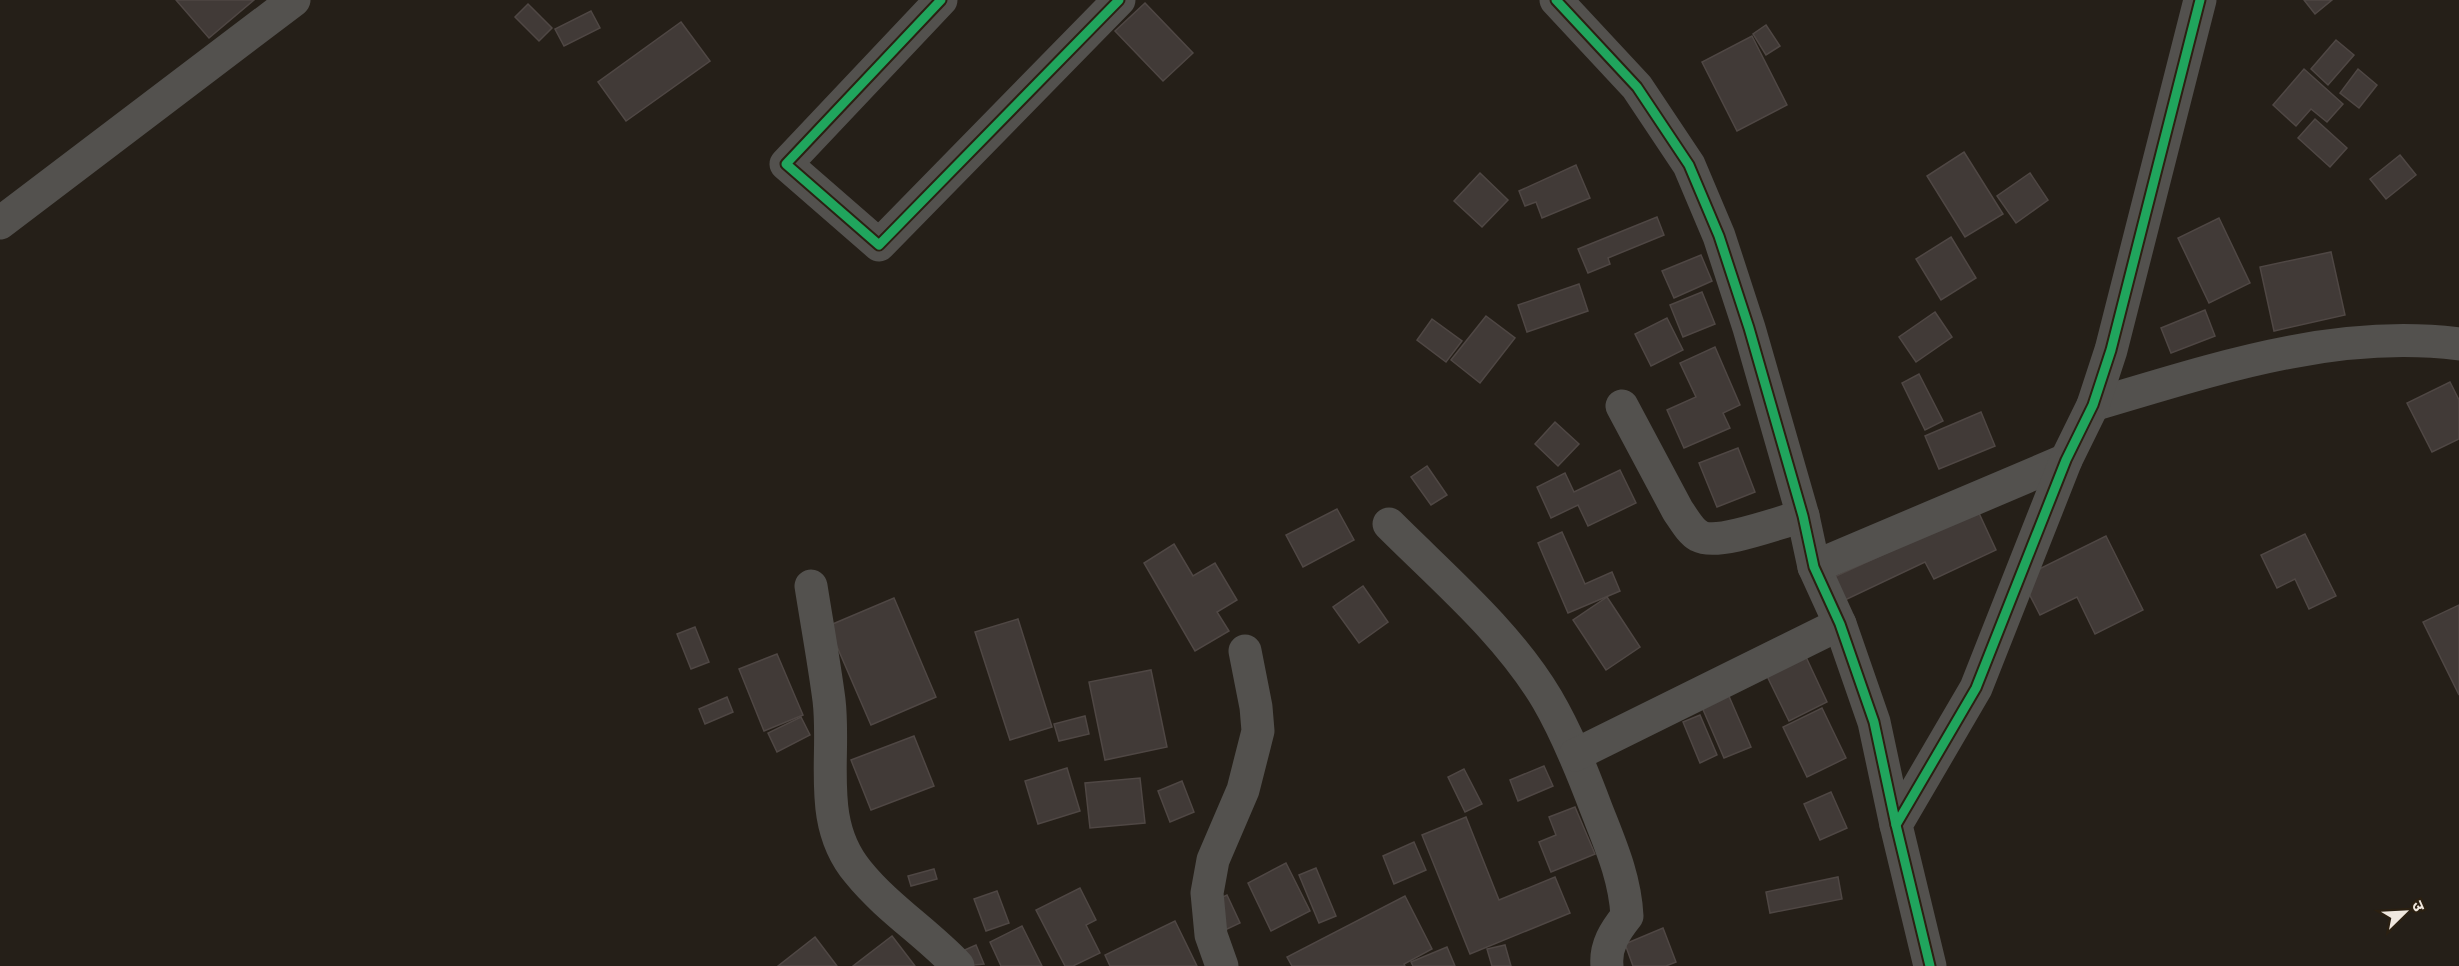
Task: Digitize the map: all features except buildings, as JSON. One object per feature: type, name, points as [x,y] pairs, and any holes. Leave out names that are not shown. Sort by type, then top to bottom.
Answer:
[{"type":"street","points":[[0,223],[294,0]]},
{"type":"street","points":[[941,0],[786,164],[879,245],[1119,0]]},
{"type":"street","points":[[1556,0],[1637,87],[1689,165],[1719,236],[1749,328],[1803,516],[1814,567],[1840,624],[1874,722],[1930,966]]},
{"type":"street","points":[[1896,825],[1976,688],[2066,460],[2094,405],[2111,350],[2200,0]]},
{"type":"street","points":[[2094,405],[2246,360],[2344,343],[2436,341],[2459,344]]},
{"type":"street","points":[[1622,406],[1678,511],[1689,527],[1699,536],[1712,539],[1728,537],[1803,516]]},
{"type":"street","points":[[1814,567],[2066,460]]},
{"type":"street","points":[[1389,524],[1482,616],[1517,656],[1547,699],[1575,755],[1620,869],[1626,894],[1628,916],[1613,934],[1606,959],[1608,966]]},
{"type":"street","points":[[812,586],[829,700],[830,796],[834,823],[842,848],[857,871],[880,895],[958,966]]},
{"type":"street","points":[[1575,755],[1840,624]]},
{"type":"street","points":[[1222,966],[1211,935],[1207,893],[1213,860],[1243,790],[1258,731],[1257,707],[1245,651]]},
{"type":"cycle path","points":[[941,0],[786,164],[879,245],[1119,0]]},
{"type":"cycle path","points":[[1556,0],[1637,87],[1689,165],[1719,236],[1749,328],[1803,516],[1814,567],[1840,624],[1874,722],[1896,825]]},
{"type":"cycle path","points":[[1930,966],[1896,825],[1976,688],[2066,460],[2093,405],[2111,350],[2200,0]]}]
